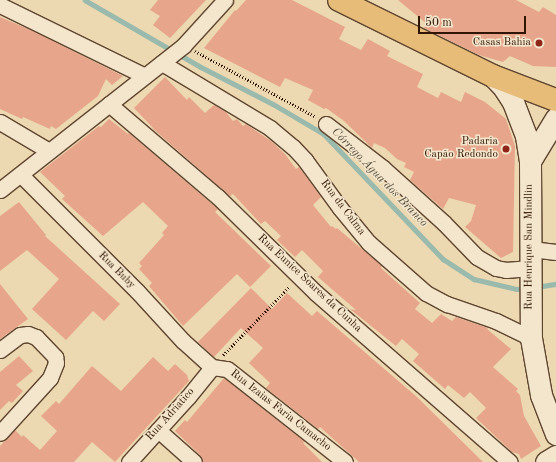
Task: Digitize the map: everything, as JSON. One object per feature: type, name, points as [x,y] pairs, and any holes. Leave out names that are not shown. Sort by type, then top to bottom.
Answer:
[{"type":"main road","points":[[339,0],[493,76],[556,100]]},
{"type":"main road","name":"Rua Henrique San Mindlin","points":[[493,76],[504,88],[520,118],[526,136],[530,161],[530,335],[541,395],[556,434]]},
{"type":"main road","points":[[530,161],[556,118]]},
{"type":"main road","points":[[546,462],[556,456]]},
{"type":"street","points":[[0,190],[21,175],[185,44],[225,0]]},
{"type":"street","points":[[0,5],[145,76]]},
{"type":"street","name":"Rua da Calma","points":[[163,62],[270,128],[293,147],[305,160],[340,208],[369,243],[426,293],[447,304],[496,321],[530,335]]},
{"type":"street","name":"Rua Eunice Soares da Cunha","points":[[109,104],[218,197],[299,276],[510,462]]},
{"type":"street","points":[[0,122],[49,152]]},
{"type":"street","points":[[326,124],[383,168],[444,223],[477,257],[496,268],[506,270],[530,264],[556,252]]},
{"type":"street","name":"Rua Buby","points":[[21,175],[137,291],[183,341],[212,367]]},
{"type":"street","points":[[0,350],[20,335],[28,334],[36,337],[55,357],[56,363],[50,378],[0,433]]},
{"type":"street","name":"Rua Adriatico","points":[[129,462],[188,397],[212,367]]},
{"type":"street","name":"Rua Izaias Faria Camacho","points":[[212,367],[227,369],[345,462]]},
{"type":"street","points":[[158,430],[194,462]]},
{"type":"path","points":[[185,44],[209,60],[304,109],[326,124]]},
{"type":"path","points":[[212,367],[299,276]]},
{"type":"building","points":[[158,0],[206,0],[170,38],[153,25],[160,16],[150,10]]},
{"type":"building","points":[[246,0],[292,0],[345,27],[339,39],[361,50],[368,39],[390,51],[387,56],[423,74],[417,87],[438,98],[441,92],[461,102],[465,92],[485,102],[506,119],[515,146],[513,252],[501,258],[465,227],[471,221],[476,205],[449,198],[443,209],[410,180],[414,172],[404,167],[406,163],[397,159],[385,148],[374,143],[372,148],[344,121],[326,108],[324,109],[308,100],[313,90],[285,78],[280,87],[204,48],[235,10],[236,11]]},
{"type":"building","points":[[398,0],[516,0],[539,12],[543,7],[556,15],[556,67],[533,66],[510,56],[503,62],[479,55],[424,28],[427,24]]},
{"type":"building","points":[[0,17],[33,31],[123,76],[112,85],[106,79],[98,96],[56,129],[51,126],[50,129],[23,117],[22,119],[0,109]]},
{"type":"building","points":[[165,77],[187,100],[189,97],[205,113],[214,105],[225,111],[233,121],[237,119],[243,126],[246,124],[271,141],[285,154],[296,169],[299,167],[321,197],[313,205],[331,227],[337,228],[382,266],[381,268],[420,303],[415,309],[432,323],[441,314],[452,321],[456,317],[488,328],[487,329],[511,349],[493,367],[518,389],[516,391],[520,395],[524,416],[541,446],[521,459],[519,454],[512,452],[476,418],[486,408],[470,392],[464,398],[448,385],[445,389],[413,361],[419,354],[402,339],[396,346],[350,309],[356,310],[318,277],[323,271],[302,250],[295,257],[277,240],[281,236],[265,221],[261,224],[233,194],[230,196],[152,128],[154,129],[134,108]]},
{"type":"building","points":[[109,119],[128,134],[129,133],[218,209],[215,212],[271,266],[250,287],[237,274],[183,326],[149,286],[152,283],[139,269],[142,266],[139,263],[164,235],[162,233],[168,226],[143,202],[103,236],[62,199],[65,196],[40,172],[99,126],[101,127]]},
{"type":"building","points":[[19,202],[46,235],[45,236],[120,304],[104,321],[93,311],[66,340],[32,309],[59,279],[27,250],[0,271],[0,216]]},
{"type":"building","points":[[0,284],[28,319],[0,339]]},
{"type":"building","points":[[251,288],[272,309],[287,293],[312,316],[317,311],[417,397],[483,462],[359,462],[320,427],[318,429],[266,388],[270,383],[249,363],[263,348],[241,328],[214,357],[198,342]]},
{"type":"building","points":[[19,356],[33,371],[16,385],[23,391],[12,403],[9,401],[0,410],[0,372]]},
{"type":"building","points":[[153,357],[168,371],[175,364],[187,375],[189,381],[115,462],[92,442],[74,462],[0,462],[0,446],[15,430],[40,450],[57,431],[41,416],[56,401],[59,404],[92,366],[121,391]]},
{"type":"building","points":[[224,378],[305,442],[303,443],[322,462],[203,462],[200,455],[175,431],[185,420],[187,422]]},
{"type":"waterway","name":"Córrego Água dos Branco","points":[[85,0],[201,67],[273,104],[324,134],[443,259],[474,279],[517,289],[525,288]]},
{"type":"waterway","name":"Córrego Água dos Branco","points":[[536,287],[556,284]]},
{"type":"place","name":"Casas Bahia","points":[[539,43]]},
{"type":"place","name":"Padaria Capão Redondo","points":[[506,149]]}]
